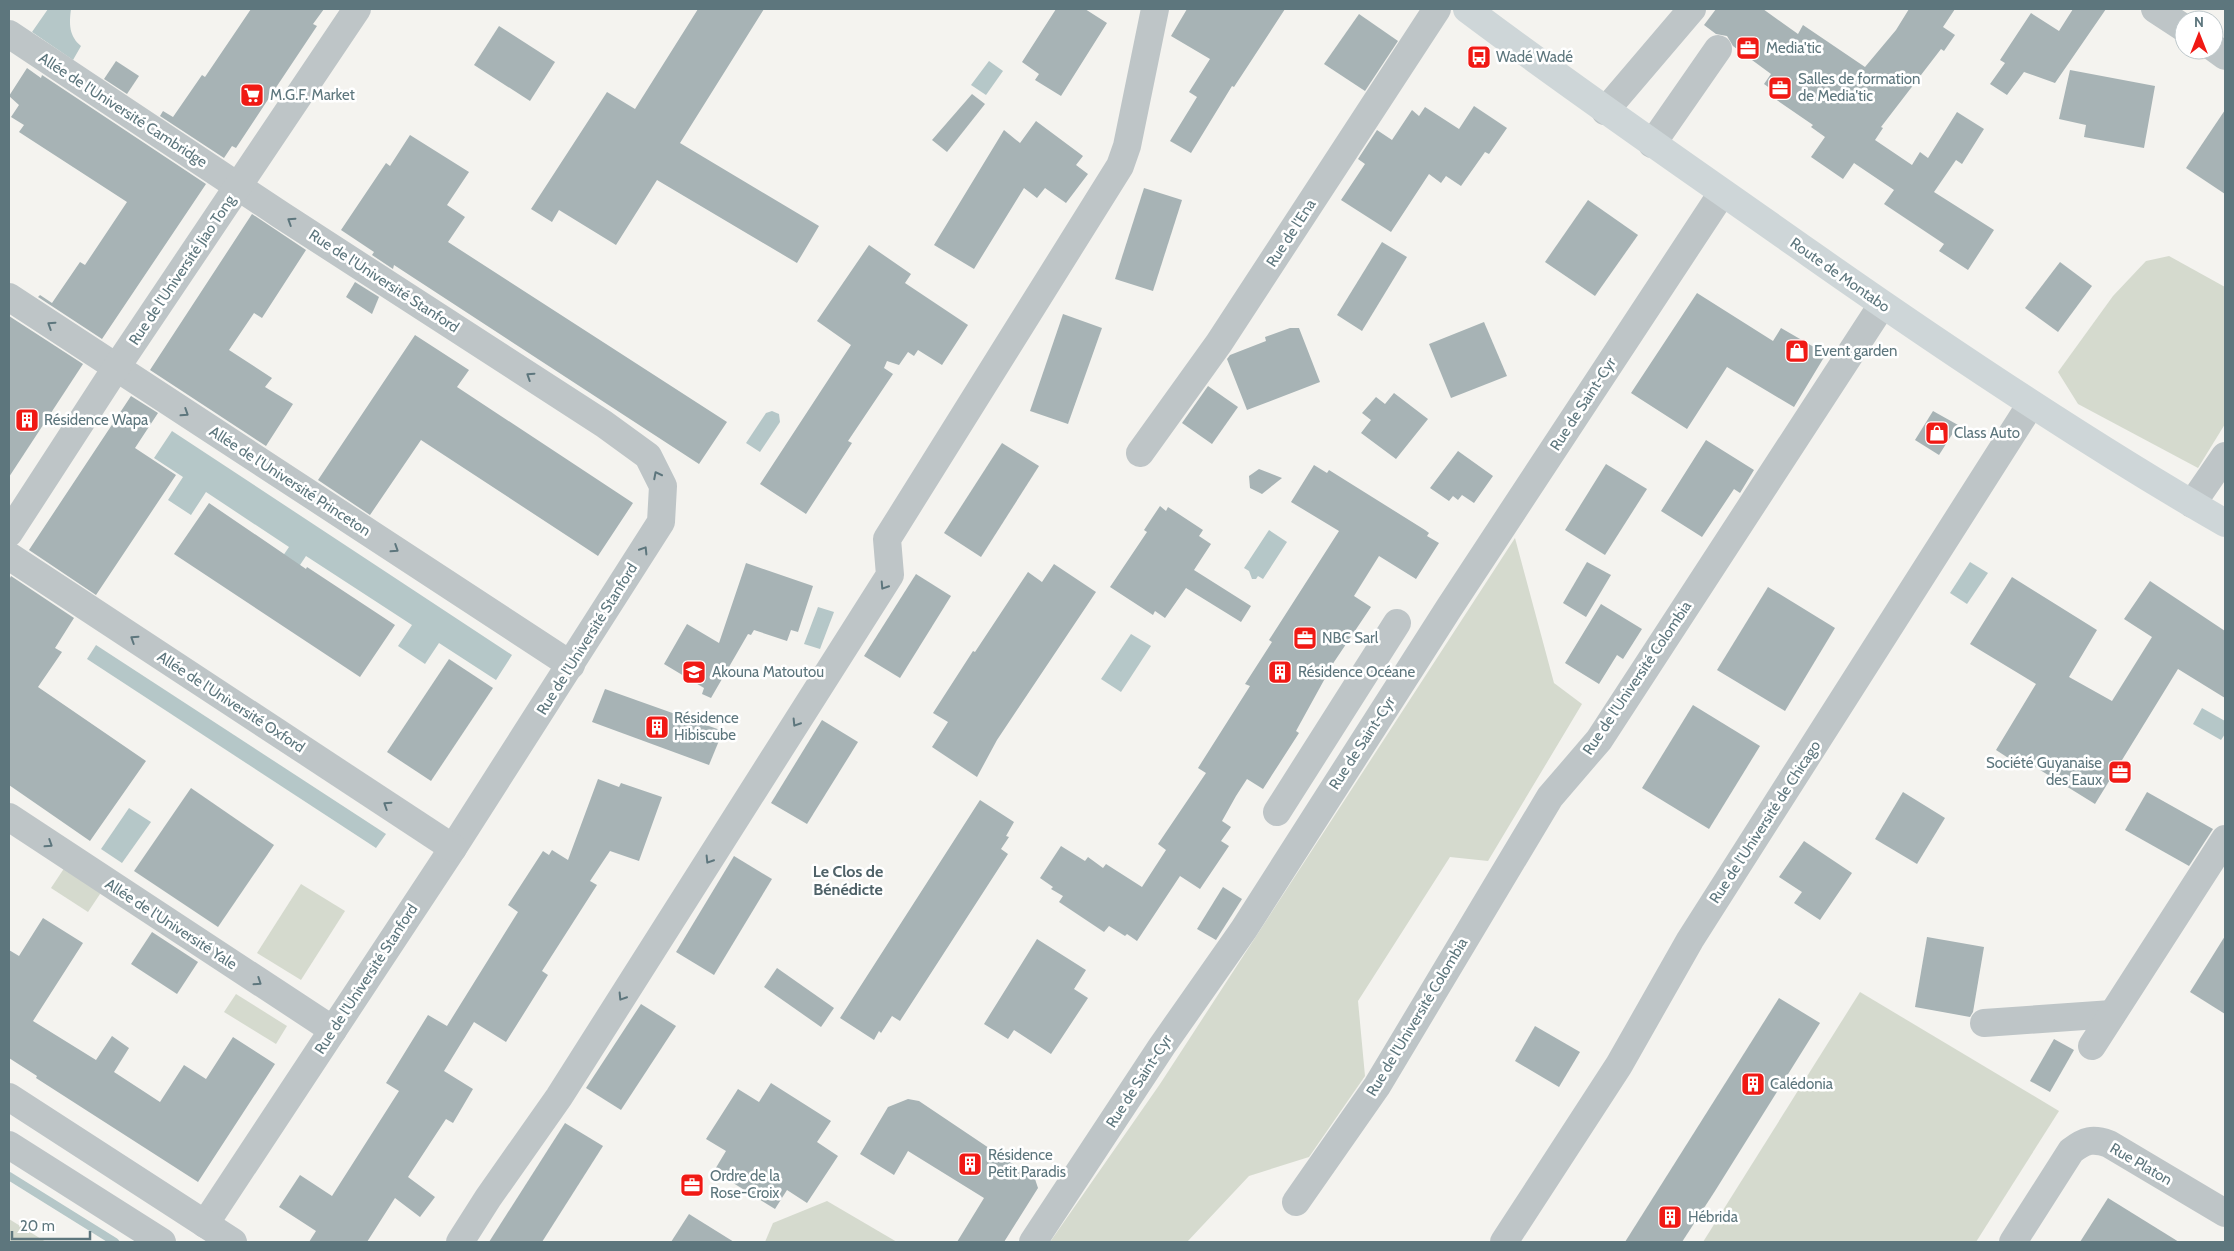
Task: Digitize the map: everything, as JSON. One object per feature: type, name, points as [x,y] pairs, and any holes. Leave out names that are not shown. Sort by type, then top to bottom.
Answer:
[{"type":"main road","name":"Route de Montabo","points":[[1471,10],[1606,111],[1882,306],[2031,404],[2225,523]]},
{"type":"street","name":"Rue de l'Université Jiao Tong","points":[[9,533],[116,368],[357,9]]},
{"type":"street","points":[[460,1242],[488,1198],[559,1097],[890,576],[887,539],[1120,166],[1127,146],[1155,9]]},
{"type":"street","name":"Rue de l'Ena","points":[[1140,453],[1219,343],[1437,9]]},
{"type":"street","points":[[1606,111],[1692,9]]},
{"type":"street","points":[[2155,9],[2174,21]]},
{"type":"street","name":"Allée de l'Université Cambridge","points":[[9,34],[238,186]]},
{"type":"street","points":[[1652,144],[1718,49]]},
{"type":"street","name":"Rue de l'Université Stanford","points":[[205,1224],[453,848],[661,522],[663,486],[648,456],[596,419],[238,186]]},
{"type":"street","name":"Rue de Saint-Cyr","points":[[1033,1242],[1162,1046],[1244,929],[1401,683],[1722,193]]},
{"type":"street","name":"Allée de l'Université Princeton","points":[[9,297],[571,665]]},
{"type":"street","name":"Rue de l'Université Colombia","points":[[1296,1202],[1377,1086],[1550,797],[1599,740],[1882,306]]},
{"type":"street","name":"Rue de l’Université de Chicago","points":[[1504,1242],[1619,1065],[1690,940],[2031,404]]},
{"type":"street","points":[[2192,504],[2225,456]]},
{"type":"street","name":"Allée de l'Université Oxford","points":[[9,556],[453,848]]},
{"type":"street","points":[[1277,812],[1398,623]]},
{"type":"street","points":[[1370,664],[1385,670],[1401,683]]},
{"type":"street","name":"Allée de l'Université Yale","points":[[9,817],[333,1030]]},
{"type":"street","points":[[2092,1046],[2225,839]]},
{"type":"street","points":[[1984,1023],[2112,1014]]},
{"type":"street","points":[[9,1098],[233,1242]]},
{"type":"street","name":"Rue Platon","points":[[2013,1242],[2071,1151],[2081,1143],[2090,1140],[2109,1144],[2225,1213]]},
{"type":"street","points":[[9,1145],[162,1242]]},
{"type":"shaded area","points":[[48,9],[71,9],[72,34],[81,46],[73,60],[32,32]]},
{"type":"shaded area","points":[[989,61],[1003,71],[986,95],[971,85]]},
{"type":"shaded area","points":[[2169,256],[2225,287],[2225,424],[2198,468],[2078,404],[2058,372],[2113,296],[2146,261]]},
{"type":"shaded area","points":[[772,411],[779,414],[780,422],[760,452],[746,443],[766,413]]},
{"type":"shaded area","points":[[172,431],[512,655],[496,680],[439,643],[425,664],[398,646],[412,625],[306,556],[292,577],[276,566],[289,547],[206,492],[191,515],[168,500],[183,477],[154,458]]},
{"type":"shaded area","points":[[1269,530],[1287,542],[1263,579],[1258,576],[1256,579],[1252,579],[1249,571],[1244,568]]},
{"type":"shaded area","points":[[1515,538],[1554,683],[1582,704],[1488,861],[1450,857],[1358,1001],[1365,1076],[1309,1157],[1249,1176],[1187,1242],[1050,1242],[1160,1084]]},
{"type":"shaded area","points":[[1970,562],[1988,573],[1967,604],[1950,593]]},
{"type":"shaded area","points":[[818,607],[834,612],[820,649],[804,644]]},
{"type":"shaded area","points":[[1131,634],[1151,646],[1121,692],[1101,679]]},
{"type":"shaded area","points":[[96,645],[386,834],[376,848],[87,659]]},
{"type":"shaded area","points":[[2202,708],[2225,721],[2225,734],[2221,740],[2193,724]]},
{"type":"shaded area","points":[[129,808],[151,822],[122,863],[101,849]]},
{"type":"shaded area","points":[[65,867],[102,891],[88,912],[51,888]]},
{"type":"shaded area","points":[[301,884],[345,911],[301,980],[257,953]]},
{"type":"shaded area","points":[[1860,992],[2059,1111],[1976,1242],[1703,1242]]},
{"type":"shaded area","points":[[236,994],[287,1026],[276,1044],[224,1012]]},
{"type":"shaded area","points":[[827,1201],[897,1242],[765,1242],[773,1223]]},
{"type":"shaded area","points":[[9,1219],[46,1242],[9,1242]]},
{"type":"building","points":[[251,9],[324,9],[313,24],[317,26],[236,148],[232,146],[224,158],[160,116],[163,111],[173,117],[202,75],[205,77]]},
{"type":"building","points":[[698,9],[764,9],[680,143],[819,226],[797,263],[657,180],[616,245],[559,210],[552,222],[531,209],[607,92],[635,109]]},
{"type":"building","points":[[1056,9],[1085,9],[1107,23],[1061,96],[1035,80],[1039,74],[1022,62]]},
{"type":"building","points":[[1187,9],[1285,9],[1234,87],[1232,86],[1191,153],[1170,141],[1197,97],[1189,92],[1210,59],[1171,36]]},
{"type":"building","points":[[1716,9],[1763,9],[1798,34],[1803,25],[1865,67],[1896,30],[1909,9],[1955,9],[1943,27],[1955,35],[1944,51],[1941,49],[1881,127],[1883,128],[1875,140],[1912,165],[1920,152],[1928,158],[1957,112],[1984,129],[1962,164],[1956,160],[1934,192],[1994,230],[1968,270],[1939,251],[1944,244],[1884,204],[1894,190],[1854,163],[1843,179],[1811,157],[1825,137],[1811,127],[1813,125],[1768,94],[1771,89],[1764,84],[1771,74],[1733,46],[1727,36],[1716,34],[1704,25]]},
{"type":"building","points":[[2073,9],[2106,9],[2055,83],[2024,72],[2007,95],[1990,84],[2005,63],[2000,60],[2031,13],[2059,31]]},
{"type":"building","points":[[1359,14],[1398,41],[1365,91],[1324,64]]},
{"type":"building","points":[[499,26],[555,62],[530,101],[474,65]]},
{"type":"building","points":[[116,61],[139,76],[127,94],[104,79]]},
{"type":"building","points":[[27,68],[41,78],[42,75],[206,184],[102,339],[38,297],[40,295],[52,303],[80,262],[85,265],[127,202],[19,132],[24,125],[11,117],[19,105],[9,96]]},
{"type":"building","points":[[2070,70],[2155,86],[2144,148],[2084,137],[2086,125],[2059,119]]},
{"type":"building","points":[[972,94],[985,104],[947,152],[932,140]]},
{"type":"building","points":[[1474,106],[1507,128],[1489,154],[1485,152],[1461,186],[1446,176],[1441,183],[1429,174],[1391,232],[1341,200],[1365,164],[1358,159],[1377,130],[1392,140],[1412,110],[1419,116],[1425,107],[1459,129]]},
{"type":"building","points":[[2225,110],[2225,194],[2186,168]]},
{"type":"building","points":[[1036,121],[1083,156],[1076,165],[1088,174],[1066,203],[1045,188],[1037,198],[1024,188],[974,269],[934,245],[1004,130],[1020,143]]},
{"type":"building","points":[[410,135],[469,172],[447,205],[465,217],[448,242],[727,422],[699,464],[394,265],[393,269],[372,255],[374,252],[341,230],[386,163],[390,166]]},
{"type":"building","points":[[1144,188],[1182,200],[1153,291],[1115,279]]},
{"type":"building","points":[[1588,200],[1638,235],[1595,296],[1545,262]]},
{"type":"building","points":[[252,214],[306,250],[262,318],[254,313],[229,350],[272,378],[265,387],[293,404],[266,446],[150,370]]},
{"type":"building","points":[[1382,242],[1407,257],[1362,331],[1337,315]]},
{"type":"building","points":[[869,245],[911,274],[905,283],[968,325],[942,365],[918,350],[914,356],[908,352],[899,365],[887,361],[884,368],[893,374],[848,441],[852,443],[806,514],[760,484],[851,345],[817,321]]},
{"type":"building","points":[[2060,262],[2092,286],[2058,332],[2025,308]]},
{"type":"building","points":[[355,282],[379,297],[372,314],[346,297]]},
{"type":"building","points":[[1697,293],[1773,341],[1781,328],[1826,354],[1794,407],[1727,367],[1687,429],[1631,393]]},
{"type":"building","points":[[1063,314],[1102,328],[1068,424],[1030,411]]},
{"type":"building","name":"Résidence Wapa","points":[[9,316],[83,364],[9,477]]},
{"type":"building","points":[[1484,322],[1507,376],[1451,398],[1429,344]]},
{"type":"building","points":[[1290,328],[1299,328],[1320,382],[1247,410],[1227,359],[1230,355],[1266,341],[1265,337]]},
{"type":"building","points":[[415,335],[469,370],[457,387],[633,503],[598,556],[421,440],[370,515],[318,480]]},
{"type":"building","points":[[1208,386],[1238,407],[1212,444],[1182,423]]},
{"type":"building","points":[[1394,393],[1428,419],[1396,459],[1361,433],[1371,420],[1362,413],[1376,397],[1385,404]]},
{"type":"building","points":[[131,396],[158,413],[135,448],[176,475],[96,595],[29,550]]},
{"type":"building","points":[[1933,411],[1958,425],[1939,455],[1915,440]]},
{"type":"building","points":[[1706,440],[1754,470],[1740,493],[1734,489],[1702,537],[1661,511]]},
{"type":"building","points":[[1002,443],[1039,466],[981,557],[944,533]]},
{"type":"building","points":[[1458,451],[1493,476],[1474,503],[1462,495],[1458,500],[1453,496],[1449,501],[1430,488]]},
{"type":"building","points":[[1606,464],[1647,489],[1605,555],[1565,530]]},
{"type":"building","points":[[1314,465],[1327,473],[1329,470],[1425,530],[1429,533],[1427,536],[1439,543],[1416,579],[1379,556],[1354,596],[1371,607],[1334,662],[1296,731],[1299,733],[1263,789],[1247,779],[1236,796],[1222,821],[1231,827],[1221,841],[1229,846],[1200,889],[1180,876],[1137,941],[1109,926],[1104,932],[1059,902],[1063,896],[1051,889],[1053,887],[1040,878],[1061,846],[1085,861],[1088,857],[1103,868],[1106,864],[1142,887],[1166,850],[1158,844],[1206,773],[1198,768],[1250,686],[1245,684],[1272,642],[1269,640],[1339,531],[1291,502]]},
{"type":"building","points":[[1259,469],[1282,478],[1262,494],[1250,488],[1249,476]]},
{"type":"building","points":[[209,503],[306,569],[307,567],[395,625],[360,677],[174,554]]},
{"type":"building","points":[[1160,506],[1166,511],[1168,507],[1203,530],[1199,536],[1211,544],[1194,570],[1251,606],[1241,622],[1186,588],[1165,618],[1155,611],[1153,615],[1110,587],[1147,532],[1144,530]]},
{"type":"building","points":[[1587,562],[1611,575],[1586,617],[1563,603]]},
{"type":"building","points":[[746,563],[813,586],[798,632],[791,630],[787,641],[754,630],[751,635],[748,634],[711,698],[702,694],[704,688],[664,664],[687,624],[719,643]]},
{"type":"building","points":[[1054,564],[1096,592],[997,740],[977,777],[932,747],[948,722],[933,713],[1028,572],[1042,582]]},
{"type":"building","points":[[916,574],[951,596],[900,678],[864,656]]},
{"type":"building","points":[[11,576],[74,618],[55,648],[62,652],[38,687],[146,761],[90,841],[9,785],[9,580]]},
{"type":"building","points":[[2012,577],[2097,630],[2069,677],[2112,701],[2152,637],[2124,619],[2150,581],[2225,631],[2225,698],[2178,669],[2095,804],[2019,757],[2016,763],[1996,750],[2036,684],[1970,644]]},
{"type":"building","points":[[1768,587],[1835,628],[1785,711],[1717,670]]},
{"type":"building","points":[[1601,604],[1642,629],[1623,659],[1617,655],[1599,684],[1565,663]]},
{"type":"building","points":[[449,659],[493,688],[431,781],[387,752]]},
{"type":"building","name":"Résidence Hibiscube","points":[[605,689],[723,731],[709,765],[592,722]]},
{"type":"building","points":[[1693,705],[1760,746],[1709,829],[1642,788]]},
{"type":"building","points":[[822,720],[858,742],[807,824],[771,803]]},
{"type":"building","points":[[598,779],[619,787],[621,783],[662,797],[639,861],[610,851],[590,881],[597,885],[542,971],[548,975],[506,1042],[474,1022],[444,1071],[473,1089],[453,1123],[446,1119],[408,1177],[435,1197],[420,1217],[395,1198],[367,1242],[309,1242],[316,1231],[279,1207],[300,1175],[332,1196],[399,1091],[386,1083],[428,1015],[447,1026],[518,912],[508,905],[543,851],[549,855],[552,850],[568,860]]},
{"type":"building","points":[[191,788],[274,845],[218,927],[134,871]]},
{"type":"building","points":[[1903,792],[1945,818],[1917,864],[1875,839]]},
{"type":"building","points":[[2147,792],[2213,829],[2189,866],[2125,830]]},
{"type":"building","points":[[980,800],[1014,822],[1006,836],[1009,837],[1001,849],[1008,854],[900,1021],[892,1016],[874,1040],[840,1018]]},
{"type":"building","points":[[1804,841],[1852,873],[1820,920],[1794,903],[1802,892],[1779,877]]},
{"type":"building","points":[[734,856],[772,879],[714,975],[676,952]]},
{"type":"building","points":[[1223,887],[1242,899],[1216,940],[1197,929]]},
{"type":"building","points":[[43,918],[83,943],[33,1021],[96,1060],[112,1036],[129,1048],[114,1072],[160,1102],[184,1065],[206,1079],[233,1037],[275,1064],[198,1182],[36,1078],[37,1076],[9,1058],[9,950],[19,956]]},
{"type":"building","points":[[152,932],[198,962],[177,994],[131,964]]},
{"type":"building","points":[[2225,936],[2225,1014],[2190,992]]},
{"type":"building","points":[[1927,937],[1984,947],[1973,1012],[1970,1017],[1915,1007]]},
{"type":"building","points":[[1037,939],[1086,970],[1074,989],[1088,998],[1051,1054],[1014,1030],[1008,1039],[984,1024]]},
{"type":"building","points":[[777,968],[834,1008],[821,1027],[764,987]]},
{"type":"building","name":"Calédonia","points":[[1779,998],[1820,1023],[1715,1191],[1682,1242],[1625,1242]]},
{"type":"building","points":[[641,1004],[676,1026],[621,1110],[586,1088]]},
{"type":"building","points":[[1535,1026],[1580,1052],[1559,1087],[1515,1061]]},
{"type":"building","points":[[2054,1039],[2074,1050],[2050,1092],[2030,1081]]},
{"type":"building","points":[[771,1083],[831,1121],[817,1142],[838,1156],[807,1203],[787,1190],[775,1209],[714,1171],[726,1151],[706,1139],[738,1089],[759,1102]]},
{"type":"building","name":"Résidence Petit Paradis","points":[[908,1099],[919,1101],[1035,1179],[1038,1188],[1004,1242],[957,1242],[984,1198],[908,1151],[894,1175],[860,1154],[888,1107]]},
{"type":"building","points":[[565,1123],[603,1146],[542,1242],[489,1242]]},
{"type":"building","points":[[2108,1198],[2179,1242],[2080,1242]]},
{"type":"building","points":[[689,1214],[734,1242],[671,1242]]},
{"type":"waterway","points":[[9,1176],[115,1242]]},
{"type":"place","name":"Media'tic","points":[[1748,48]]},
{"type":"place","name":"Wadé Wadé","points":[[1479,57]]},
{"type":"place","name":"Salles de formation de Media'tic","points":[[1780,88]]},
{"type":"place","name":"M.G.F. Market","points":[[252,95]]},
{"type":"place","name":"Event garden","points":[[1797,351]]},
{"type":"place","name":"Résidence Wapa","points":[[27,420]]},
{"type":"place","name":"Class Auto","points":[[1937,433]]},
{"type":"place","name":"NBC Sarl","points":[[1305,638]]},
{"type":"place","name":"Akouna Matoutou","points":[[694,672]]},
{"type":"place","name":"Résidence Océane","points":[[1280,672]]},
{"type":"place","name":"Résidence Hibiscube","points":[[657,727]]},
{"type":"place","name":"Société Guyanaise des Eaux","points":[[2120,772]]},
{"type":"place","name":"Calédonia","points":[[1753,1084]]},
{"type":"place","name":"Résidence Petit Paradis","points":[[970,1164]]},
{"type":"place","name":"Ordre de la Rose-Croix","points":[[692,1185]]},
{"type":"place","name":"Hébrida","points":[[1670,1217]]},
{"type":"district","name":"Le Clos de Bénédicte","points":[[848,880]]}]
